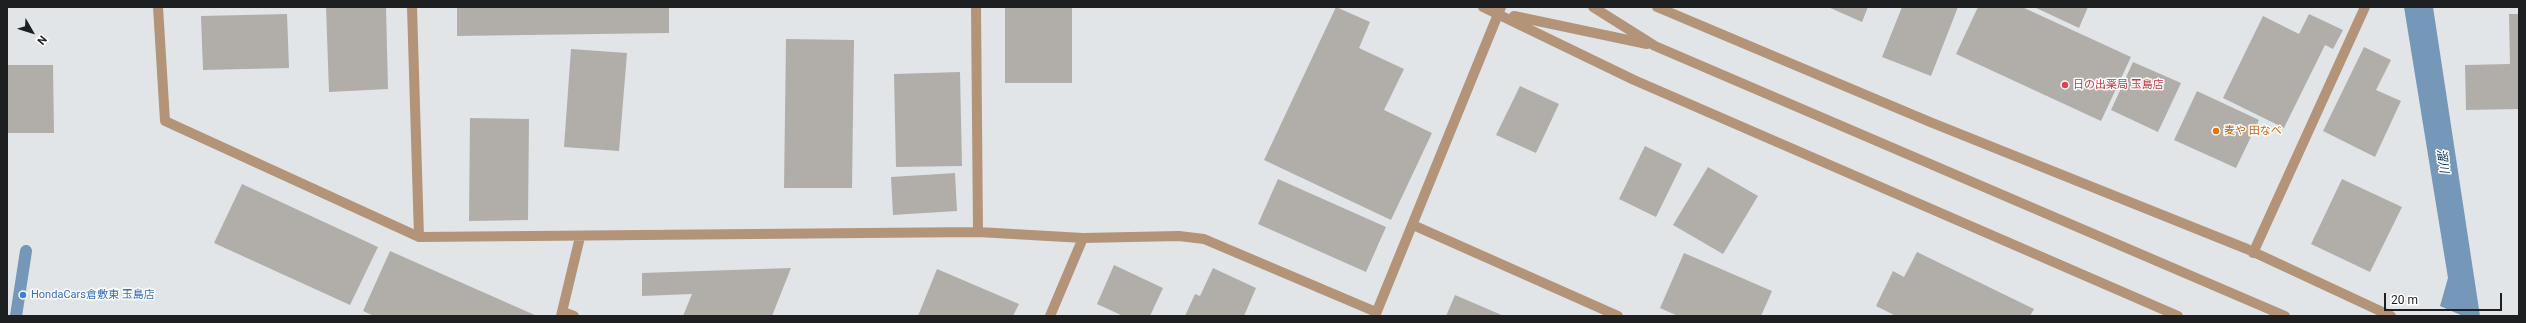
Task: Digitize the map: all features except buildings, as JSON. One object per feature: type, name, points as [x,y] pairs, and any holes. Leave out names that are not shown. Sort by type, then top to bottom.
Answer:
[{"type":"street","points":[[158,7],[164,121],[419,237],[978,232],[1083,238],[1179,236],[1204,239],[1375,314],[1413,225],[1500,10]]},
{"type":"street","points":[[412,7],[419,237]]},
{"type":"street","points":[[976,7],[978,232]]},
{"type":"street","points":[[1484,7],[1655,46]]},
{"type":"street","points":[[1593,7],[1655,46],[2285,316]]},
{"type":"street","points":[[1657,7],[2253,253],[2391,316]]},
{"type":"street","points":[[2253,253],[2364,7]]},
{"type":"street","points":[[1500,10],[1634,80],[2178,316]]},
{"type":"street","points":[[1413,225],[1618,316]]},
{"type":"street","points":[[574,316],[562,314],[580,236]]},
{"type":"street","points":[[1050,316],[1083,238]]},
{"type":"water","name":"溜川","points":[[2404,7],[2433,7],[2480,316],[2463,316],[2440,306],[2448,278]]},
{"type":"waterway","points":[[16,316],[26,251]]},
{"type":"place","name":"日の出薬局 玉島店","points":[[2065,85]]},
{"type":"place","name":"麦や 田なべ","points":[[2216,131]]},
{"type":"place","name":"HondaCars倉敷東 玉島店","points":[[23,295]]}]
